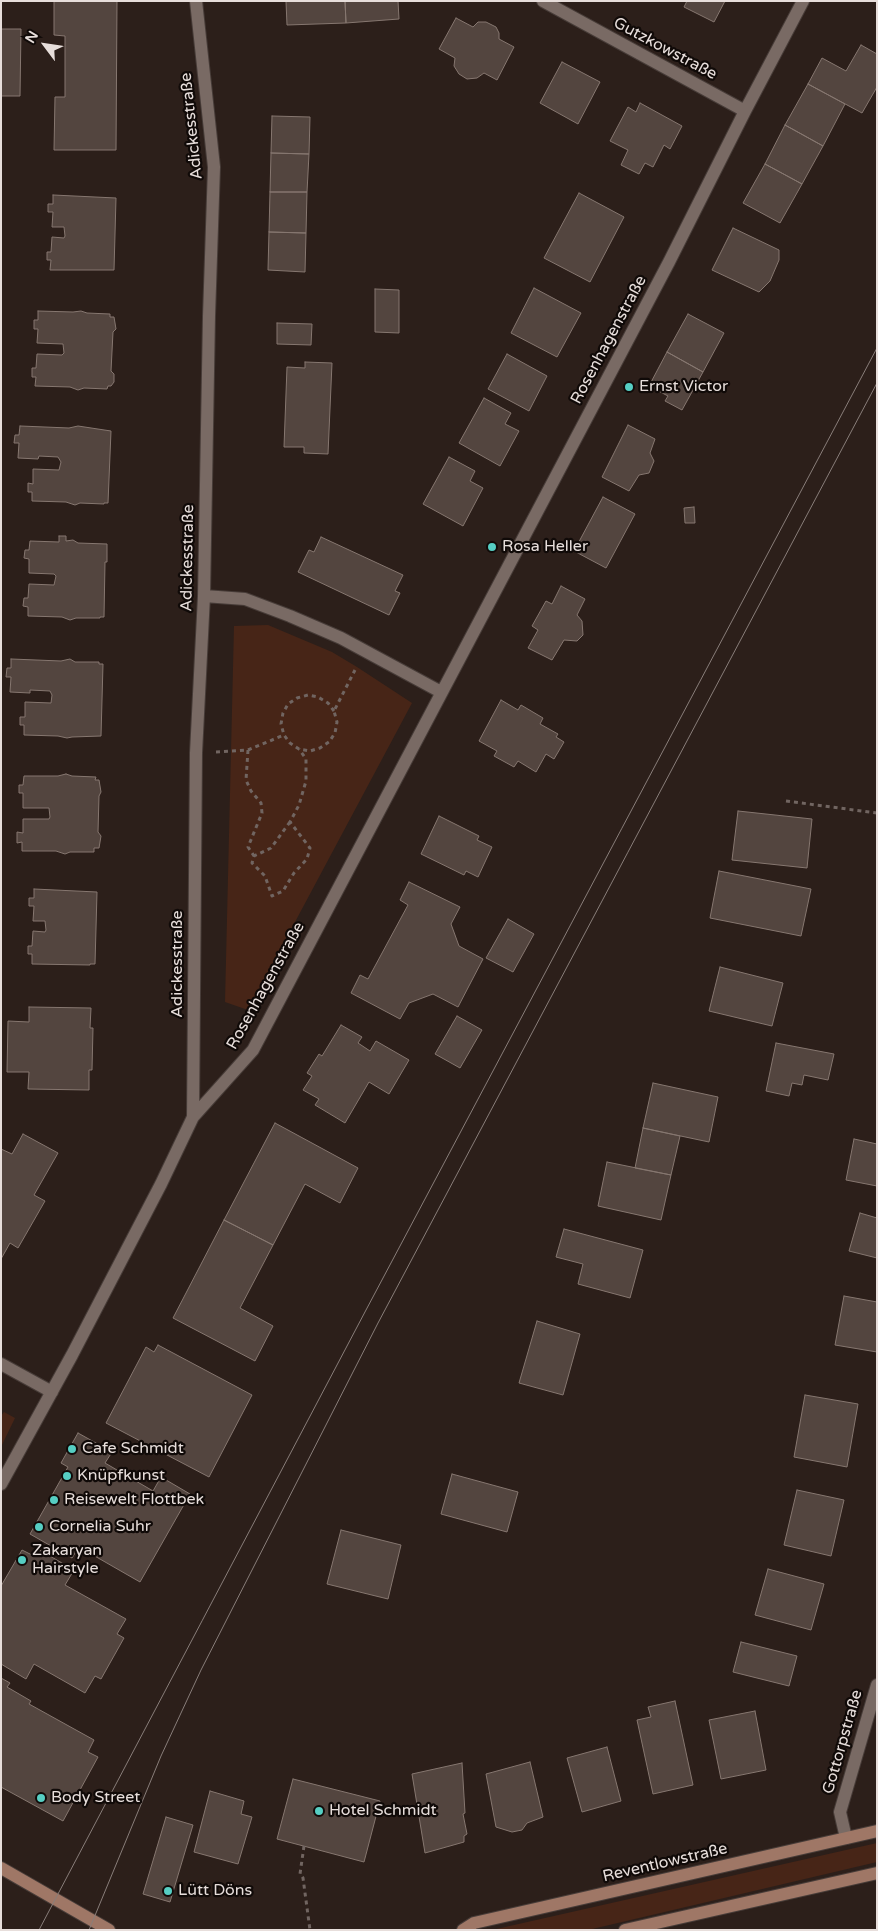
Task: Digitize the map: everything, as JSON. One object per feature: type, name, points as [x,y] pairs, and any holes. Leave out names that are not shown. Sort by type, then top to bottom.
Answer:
[{"type":"main road","name":"Reventlowstraße","points":[[463,1930],[474,1923],[877,1831]]},
{"type":"main road","points":[[1,1868],[109,1930]]},
{"type":"main road","points":[[625,1930],[877,1873]]},
{"type":"street","name":"Adickesstraße","points":[[193,1118],[196,753],[204,596],[209,316],[214,167],[196,1]]},
{"type":"street","name":"Gutzkowstraße","points":[[543,1],[745,111]]},
{"type":"street","name":"Rosenhagenstraße","points":[[1,1484],[52,1392],[161,1184],[193,1118],[253,1050],[670,262],[745,111],[803,1]]},
{"type":"street","points":[[204,596],[245,599],[290,616],[341,638],[441,692]]},
{"type":"street","points":[[1,1364],[52,1392]]},
{"type":"street","name":"Gottorpstraße","points":[[846,1838],[840,1812],[877,1685]]},
{"type":"path","points":[[334,711],[357,667]]},
{"type":"path","points":[[290,822],[310,848],[307,860],[294,873],[283,891],[272,896],[265,876],[252,863],[254,856],[271,848],[290,822],[299,805],[306,781],[306,759],[299,749],[290,743],[284,735],[281,724],[283,713],[288,704],[297,698],[308,695],[318,697],[328,702],[334,711],[335,732],[329,742],[320,748],[310,751],[299,749]]},
{"type":"path","points":[[196,753],[248,750],[284,735]]},
{"type":"path","points":[[248,750],[246,780],[251,791],[261,803],[262,813],[248,847],[254,856]]},
{"type":"path","points":[[786,802],[877,813]]},
{"type":"path","points":[[304,1846],[300,1874],[303,1878],[310,1930]]},
{"type":"shaded area","points":[[268,625],[332,652],[412,703],[248,1010],[225,1002],[234,626]]},
{"type":"shaded area","points":[[4,1412],[15,1418],[1,1447],[1,1416]]},
{"type":"shaded area","points":[[877,1843],[877,1862],[588,1930],[492,1930]]},
{"type":"building","points":[[54,1],[117,1],[116,150],[54,150],[55,97],[65,97],[65,36],[54,35]]},
{"type":"building","points":[[286,1],[345,1],[346,23],[287,25]]},
{"type":"building","points":[[345,1],[398,1],[399,19],[346,23]]},
{"type":"building","points":[[687,1],[725,1],[714,22],[684,7]]},
{"type":"building","points":[[456,18],[473,27],[478,22],[486,22],[496,27],[499,39],[514,47],[497,80],[484,73],[477,78],[467,79],[459,74],[454,66],[455,58],[439,49]]},
{"type":"building","points":[[1,29],[21,29],[20,96],[1,96]]},
{"type":"building","points":[[861,45],[877,54],[877,87],[862,113],[808,84],[822,58],[846,71]]},
{"type":"building","points":[[562,62],[600,82],[578,124],[540,103]]},
{"type":"building","points":[[808,84],[845,104],[823,146],[785,125]]},
{"type":"building","points":[[640,103],[682,126],[670,149],[664,145],[653,167],[645,163],[639,174],[621,165],[628,150],[610,141],[628,107],[636,112]]},
{"type":"building","points":[[272,116],[310,117],[309,154],[271,153]]},
{"type":"building","points":[[785,125],[823,146],[802,184],[765,164]]},
{"type":"building","points":[[271,153],[309,154],[307,192],[270,192]]},
{"type":"building","points":[[765,164],[802,184],[780,223],[743,203]]},
{"type":"building","points":[[270,192],[307,192],[306,233],[269,232]]},
{"type":"building","points":[[579,193],[624,217],[590,282],[544,258]]},
{"type":"building","points":[[53,195],[116,198],[114,270],[50,270],[51,260],[47,260],[47,252],[51,252],[52,237],[64,238],[65,236],[64,227],[52,227],[53,212],[48,212],[48,204],[53,204]]},
{"type":"building","points":[[733,228],[779,250],[779,260],[770,281],[759,292],[712,270]]},
{"type":"building","points":[[269,232],[306,233],[305,272],[268,270]]},
{"type":"building","points":[[534,288],[581,313],[557,357],[511,333]]},
{"type":"building","points":[[375,289],[399,290],[399,333],[375,332]]},
{"type":"building","points":[[38,311],[81,311],[110,314],[110,317],[114,317],[116,329],[113,332],[111,371],[114,374],[114,382],[111,386],[108,386],[107,389],[84,388],[78,390],[70,387],[35,386],[36,377],[32,377],[32,368],[36,368],[37,354],[62,355],[64,353],[63,344],[37,343],[38,329],[34,329],[34,320],[38,320]]},
{"type":"building","points":[[688,314],[724,333],[703,372],[667,352]]},
{"type":"building","points":[[277,323],[312,324],[311,345],[277,344]]},
{"type":"building","points":[[667,352],[703,372],[682,410],[665,401],[668,396],[649,386]]},
{"type":"building","points":[[507,354],[547,376],[529,411],[488,389]]},
{"type":"building","points":[[305,362],[332,363],[328,454],[304,453],[304,447],[284,447],[287,367],[305,368]]},
{"type":"building","points":[[484,398],[511,413],[505,424],[519,431],[500,466],[459,443]]},
{"type":"building","points":[[628,425],[655,439],[650,453],[654,461],[649,473],[639,475],[629,491],[602,477]]},
{"type":"building","points":[[20,426],[69,428],[78,426],[111,431],[108,503],[80,503],[75,505],[66,502],[32,501],[32,492],[28,492],[28,483],[33,484],[33,469],[59,470],[61,462],[58,457],[18,458],[19,443],[14,443],[15,435],[19,435]]},
{"type":"building","points":[[449,457],[475,471],[470,481],[483,488],[463,526],[423,504]]},
{"type":"building","points":[[603,497],[635,514],[606,568],[574,551]]},
{"type":"building","points":[[694,507],[695,523],[685,523],[684,508]]},
{"type":"building","points":[[59,536],[66,536],[66,541],[73,540],[78,543],[107,544],[104,617],[70,620],[62,617],[28,616],[28,607],[23,606],[24,598],[28,598],[29,584],[54,585],[56,576],[54,574],[29,573],[29,559],[24,558],[25,550],[29,550],[30,541],[59,542]]},
{"type":"building","points":[[321,537],[403,575],[395,591],[400,593],[389,615],[298,572],[309,550],[314,552]]},
{"type":"building","points":[[561,586],[585,599],[577,615],[582,621],[583,635],[577,641],[564,640],[552,660],[528,648],[538,630],[532,626],[546,601],[552,604]]},
{"type":"building","points":[[11,659],[61,661],[70,659],[75,662],[99,662],[99,664],[103,664],[101,736],[67,738],[24,735],[24,725],[20,725],[20,717],[25,717],[25,702],[51,703],[52,695],[50,691],[10,692],[11,677],[6,677],[7,668],[11,668]]},
{"type":"building","points":[[501,700],[518,710],[521,705],[543,718],[540,724],[558,734],[556,737],[564,742],[554,759],[546,754],[536,772],[518,761],[514,767],[494,756],[497,751],[479,741]]},
{"type":"building","points":[[66,774],[96,777],[95,780],[99,780],[101,792],[99,796],[98,832],[101,836],[99,848],[94,848],[94,852],[70,852],[65,854],[56,851],[22,851],[22,842],[17,843],[17,832],[23,833],[23,819],[49,819],[50,817],[49,808],[23,808],[23,793],[19,793],[19,785],[23,785],[24,776],[58,776]]},
{"type":"building","points":[[738,811],[812,819],[807,868],[732,860]]},
{"type":"building","points":[[439,816],[479,836],[477,840],[492,847],[478,877],[466,871],[464,875],[421,854]]},
{"type":"building","points":[[719,871],[811,889],[801,936],[710,918]]},
{"type":"building","points":[[409,882],[460,907],[451,924],[459,946],[483,959],[458,1007],[433,994],[409,1003],[400,1019],[351,993],[360,975],[368,979],[408,905],[400,900]]},
{"type":"building","points":[[34,889],[97,892],[95,964],[32,964],[32,954],[28,954],[28,946],[32,946],[33,931],[45,932],[46,930],[45,921],[33,921],[34,906],[29,906],[29,898],[34,898]]},
{"type":"building","points":[[508,919],[534,934],[513,972],[486,958]]},
{"type":"building","points":[[720,967],[783,983],[772,1026],[709,1011]]},
{"type":"building","points":[[29,1007],[91,1008],[90,1028],[93,1028],[92,1070],[89,1070],[89,1090],[28,1089],[29,1072],[7,1072],[8,1021],[29,1022]]},
{"type":"building","points":[[457,1016],[482,1030],[460,1068],[435,1054]]},
{"type":"building","points":[[341,1025],[362,1037],[358,1043],[370,1051],[376,1041],[409,1060],[389,1094],[369,1082],[345,1123],[315,1105],[319,1099],[303,1090],[312,1076],[307,1073],[319,1054],[322,1056]]},
{"type":"building","points":[[776,1043],[834,1054],[828,1080],[804,1075],[802,1085],[792,1083],[789,1096],[766,1091]]},
{"type":"building","points":[[653,1083],[718,1097],[709,1142],[643,1128]]},
{"type":"building","points":[[275,1123],[358,1168],[340,1203],[305,1184],[273,1245],[224,1220]]},
{"type":"building","points":[[643,1128],[680,1136],[671,1175],[635,1168]]},
{"type":"building","points":[[23,1134],[58,1153],[34,1195],[45,1201],[18,1248],[10,1243],[1,1259],[1,1149],[12,1154]]},
{"type":"building","points":[[854,1139],[877,1144],[877,1186],[846,1180]]},
{"type":"building","points":[[607,1162],[671,1175],[661,1220],[598,1206]]},
{"type":"building","points":[[860,1213],[877,1218],[877,1258],[849,1251]]},
{"type":"building","points":[[224,1220],[273,1245],[240,1308],[273,1326],[255,1361],[173,1318]]},
{"type":"building","points":[[564,1229],[643,1250],[630,1298],[578,1284],[583,1264],[556,1257]]},
{"type":"building","points":[[844,1296],[877,1302],[877,1352],[835,1345]]},
{"type":"building","points":[[537,1321],[580,1334],[563,1395],[519,1383]]},
{"type":"building","points":[[158,1345],[252,1395],[209,1477],[106,1423],[146,1347],[154,1352]]},
{"type":"building","points":[[805,1395],[858,1404],[847,1467],[794,1457]]},
{"type":"building","points":[[78,1433],[112,1452],[105,1463],[153,1491],[161,1477],[190,1494],[140,1582],[79,1547],[72,1558],[30,1534],[68,1467],[61,1463]]},
{"type":"building","points":[[452,1474],[518,1492],[507,1532],[441,1514]]},
{"type":"building","points":[[797,1490],[844,1500],[831,1556],[784,1545]]},
{"type":"building","points":[[341,1530],[401,1545],[388,1599],[327,1584]]},
{"type":"building","points":[[38,1549],[74,1570],[65,1585],[126,1619],[117,1634],[124,1638],[101,1679],[95,1676],[85,1693],[34,1664],[26,1679],[1,1664],[1,1586],[22,1550],[34,1556]]},
{"type":"building","points":[[768,1569],[824,1584],[811,1630],[755,1615]]},
{"type":"building","points":[[741,1642],[797,1656],[789,1686],[733,1672]]},
{"type":"building","points":[[1,1678],[10,1683],[7,1687],[31,1701],[29,1704],[94,1740],[88,1752],[98,1757],[63,1821],[1,1787]]},
{"type":"building","points":[[675,1701],[693,1785],[653,1794],[637,1720],[651,1717],[648,1707]]},
{"type":"building","points":[[755,1711],[766,1770],[721,1779],[709,1720]]},
{"type":"building","points":[[607,1747],[621,1801],[582,1812],[567,1758]]},
{"type":"building","points":[[530,1762],[543,1817],[527,1823],[522,1830],[512,1832],[496,1827],[486,1774]]},
{"type":"building","points":[[462,1763],[465,1813],[463,1814],[467,1834],[464,1836],[464,1842],[425,1853],[412,1774]]},
{"type":"building","points":[[293,1779],[380,1801],[364,1862],[277,1839]]},
{"type":"building","points":[[210,1791],[244,1801],[241,1814],[252,1817],[238,1864],[194,1852]]},
{"type":"building","points":[[166,1817],[193,1825],[170,1902],[143,1894]]},
{"type":"tram line","points":[[39,1930],[877,348]]},
{"type":"tram line","points":[[89,1930],[161,1756],[201,1670],[378,1323],[877,383]]},
{"type":"place","name":"Ernst Victor","points":[[629,387]]},
{"type":"place","name":"Rosa Heller","points":[[492,547]]},
{"type":"place","name":"Cafe Schmidt","points":[[72,1449]]},
{"type":"place","name":"Knüpfkunst","points":[[67,1476]]},
{"type":"place","name":"Reisewelt Flottbek","points":[[54,1500]]},
{"type":"place","name":"Cornelia Suhr","points":[[39,1527]]},
{"type":"place","name":"Zakaryan Hairstyle","points":[[22,1560]]},
{"type":"place","name":"Body Street","points":[[41,1798]]},
{"type":"place","name":"Hotel Schmidt","points":[[319,1811]]},
{"type":"place","name":"Lütt Döns","points":[[168,1891]]}]
